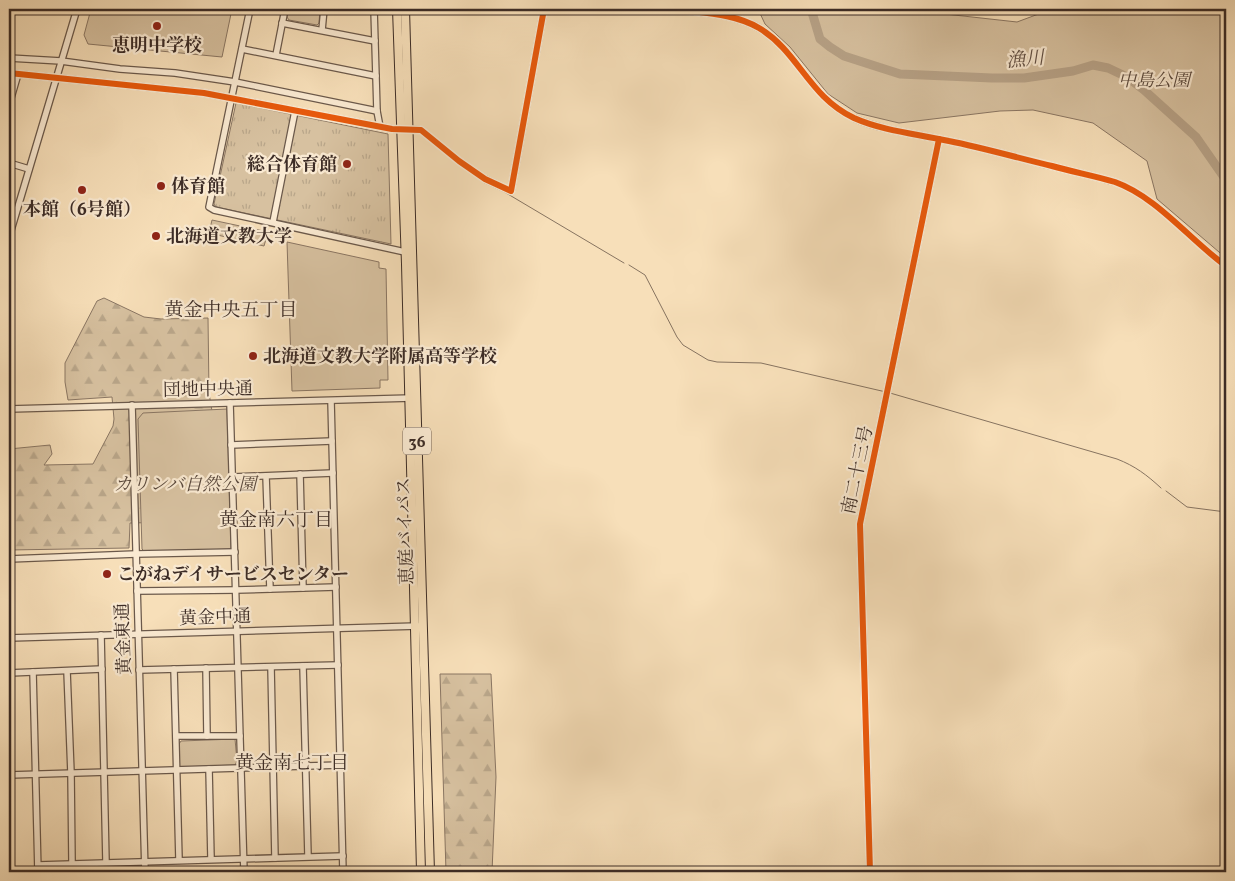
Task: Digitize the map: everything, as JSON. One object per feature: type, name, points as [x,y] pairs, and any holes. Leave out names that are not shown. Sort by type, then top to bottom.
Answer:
[{"type":"highway","name":"恵庭バイパス","points":[[397,9],[405,130],[413,398],[419,626],[421,872]]},
{"type":"highway","name":"恵庭バイパス","points":[[405,9],[405,252],[413,398]]},
{"type":"highway","name":"恵庭バイパス","points":[[419,626],[430,872]]},
{"type":"street","points":[[9,235],[77,9]]},
{"type":"street","points":[[250,9],[209,207],[214,210],[405,252]]},
{"type":"street","points":[[276,55],[285,9]]},
{"type":"street","points":[[322,30],[324,9]]},
{"type":"street","points":[[374,9],[377,111],[380,127]]},
{"type":"street","points":[[9,73],[204,93],[380,127],[420,130],[485,179],[511,191],[544,9]]},
{"type":"street","points":[[674,9],[733,18],[759,28],[784,48],[816,91],[828,102],[840,110],[868,123],[1115,182],[1156,206],[1226,266]]},
{"type":"street","points":[[282,23],[375,42]]},
{"type":"street","points":[[242,49],[376,76]]},
{"type":"street","points":[[9,58],[61,61],[120,69],[175,73],[235,82],[377,111]]},
{"type":"street","points":[[9,105],[18,74]]},
{"type":"street","points":[[274,222],[295,111]]},
{"type":"street","name":"南二十三号","points":[[870,872],[860,524],[940,139]]},
{"type":"street","points":[[9,163],[29,169]]},
{"type":"street","name":"団地中央通","points":[[9,409],[413,398]]},
{"type":"street","points":[[331,400],[343,872]]},
{"type":"street","points":[[230,404],[244,872]]},
{"type":"street","name":"黄金東通","points":[[132,406],[145,872]]},
{"type":"street","points":[[231,445],[332,441]]},
{"type":"street","points":[[233,477],[333,473]]},
{"type":"street","points":[[300,474],[303,588]]},
{"type":"street","points":[[266,476],[270,589]]},
{"type":"street","points":[[9,559],[235,552]]},
{"type":"street","points":[[137,591],[336,587]]},
{"type":"street","name":"黄金中通","points":[[9,638],[419,626]]},
{"type":"street","points":[[101,635],[106,862]]},
{"type":"street","points":[[139,670],[338,665]]},
{"type":"street","points":[[303,666],[308,856]]},
{"type":"street","points":[[271,667],[276,858]]},
{"type":"street","points":[[206,668],[207,736]]},
{"type":"street","points":[[9,673],[102,669]]},
{"type":"street","points":[[174,669],[179,860]]},
{"type":"street","points":[[67,670],[72,863]]},
{"type":"street","points":[[32,672],[38,872]]},
{"type":"street","points":[[176,736],[240,736]]},
{"type":"street","points":[[9,774],[341,765]]},
{"type":"street","points":[[209,769],[211,859]]},
{"type":"street","points":[[38,865],[343,856]]},
{"type":"green space","name":"恵明中学校","points":[[91,9],[232,9],[222,57],[88,44],[84,35]]},
{"type":"green space","points":[[288,9],[320,9],[319,23],[317,25],[289,20],[287,17]]},
{"type":"green space","name":"中島公園","points":[[758,9],[913,9],[1017,22],[1052,9],[1226,9],[1226,258],[1157,199],[1147,161],[1093,123],[1033,110],[1000,111],[899,123],[857,113],[828,94],[790,47],[765,24]]},
{"type":"green space","points":[[236,103],[388,134],[391,244],[216,207],[214,204]]},
{"type":"green space","points":[[212,220],[268,232],[264,246],[209,233]]},
{"type":"green space","points":[[287,242],[379,262],[379,268],[386,269],[388,380],[380,380],[380,388],[292,391]]},
{"type":"green space","points":[[104,298],[144,317],[161,319],[208,318],[209,393],[212,411],[176,522],[130,523],[129,548],[9,550],[9,449],[50,445],[52,454],[44,465],[93,464],[113,426],[112,397],[68,400],[65,382],[65,363],[97,301]]},
{"type":"green space","name":"カリンバ自然公園","points":[[227,409],[231,549],[145,552],[142,549],[138,419],[143,413]]},
{"type":"green space","points":[[440,674],[491,674],[496,777],[492,872],[446,872]]},
{"type":"green space","points":[[235,739],[237,761],[235,765],[181,767],[179,765],[179,744],[181,741]]},
{"type":"waterway","name":"漁川","points":[[811,9],[820,39],[830,47],[844,56],[900,74],[1024,78],[1073,71],[1093,65],[1108,68],[1127,77],[1144,90],[1196,137],[1226,180]]},
{"type":"waterway","points":[[430,141],[435,145]]},
{"type":"waterway","points":[[496,187],[624,263]]},
{"type":"waterway","points":[[629,265],[645,275],[683,345],[708,360],[761,363],[886,392]]},
{"type":"waterway","points":[[890,393],[1117,459],[1140,471],[1161,488]]},
{"type":"waterway","points":[[1166,491],[1187,507],[1226,512]]},
{"type":"cycle path","points":[[9,73],[204,93],[392,129],[421,130],[459,161],[485,179],[511,191],[544,9]]},
{"type":"cycle path","points":[[674,9],[728,16],[759,28],[784,49],[825,98],[838,109],[854,118],[889,129],[975,147],[1115,182],[1130,189],[1159,208],[1226,266]]},
{"type":"cycle path","points":[[870,872],[860,524],[939,139]]},
{"type":"place","name":"恵明中学校","points":[[157,26]]},
{"type":"place","name":"総合体育館","points":[[347,164]]},
{"type":"place","name":"体育館","points":[[161,186]]},
{"type":"place","name":"本館（6号館）","points":[[82,190]]},
{"type":"place","name":"北海道文教大学","points":[[156,236]]},
{"type":"place","name":"北海道文教大学附属高等学校","points":[[253,356]]},
{"type":"place","name":"こがねデイサービスセンター","points":[[107,574]]},
{"type":"district","name":"黄金中央五丁目","points":[[231,309]]},
{"type":"district","name":"黄金南六丁目","points":[[276,519]]},
{"type":"district","name":"黄金南七丁目","points":[[292,762]]}]
